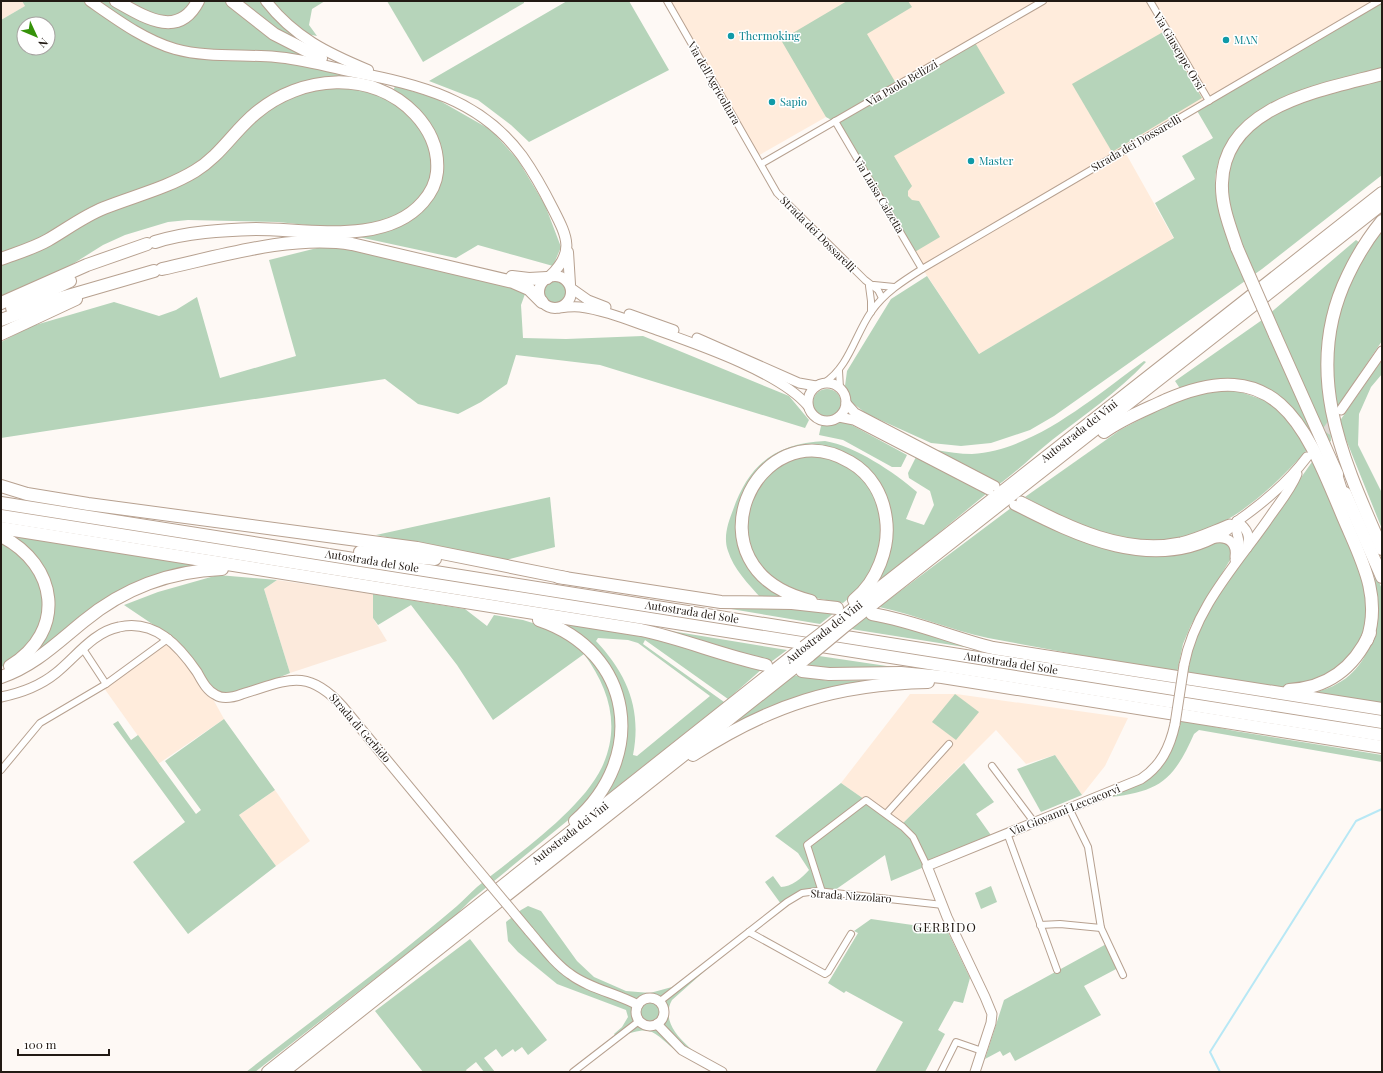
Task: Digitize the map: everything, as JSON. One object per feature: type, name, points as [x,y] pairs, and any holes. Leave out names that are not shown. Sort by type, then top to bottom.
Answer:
[{"type":"highway","points":[[116,1],[148,19],[159,22],[170,22],[187,16],[198,1]]},
{"type":"highway","points":[[232,1],[274,34],[320,58]]},
{"type":"highway","points":[[1382,74],[1313,93],[1284,104],[1262,115],[1243,130],[1230,151],[1222,182],[1226,213],[1237,248],[1382,577]]},
{"type":"highway","points":[[1,259],[43,243],[103,208],[162,186],[194,172],[222,150],[239,129],[257,112],[274,100],[294,90],[327,82],[353,83],[388,94],[410,109],[429,133],[437,154],[437,175],[432,188],[424,201],[403,218],[372,229],[342,231],[258,229],[221,231],[183,236],[151,243],[87,265],[1,303]]},
{"type":"highway","name":"Autostrada dei Vini","points":[[831,623],[1382,193]]},
{"type":"highway","name":"Autostrada dei Vini","points":[[268,1072],[516,876],[804,652],[846,625],[993,511],[1382,204]]},
{"type":"highway","points":[[1382,222],[1359,254],[1342,286],[1328,338],[1326,374],[1329,402],[1345,461],[1382,549]]},
{"type":"highway","points":[[301,231],[355,240],[515,278],[529,280],[548,277]]},
{"type":"highway","points":[[1,320],[54,300],[158,270],[300,242],[329,241],[352,244],[513,282],[529,289],[542,302]]},
{"type":"highway","points":[[1,313],[59,286],[116,256]]},
{"type":"highway","points":[[1,334],[57,309],[101,286]]},
{"type":"highway","points":[[993,511],[1046,475],[1110,427],[1134,415],[1187,391],[1210,385],[1234,384],[1256,390],[1272,398],[1286,410],[1299,425],[1316,452],[1363,564],[1371,588],[1373,615],[1367,640]]},
{"type":"highway","points":[[279,547],[413,556],[721,602],[792,603],[838,607],[806,599],[780,587],[756,568],[745,548],[741,524],[747,494],[764,470],[790,455],[811,451],[828,453],[843,457],[866,473],[877,490],[884,508],[887,530],[886,540],[876,573],[857,598],[804,652]]},
{"type":"highway","points":[[1345,461],[1361,488],[1382,536]]},
{"type":"highway","points":[[1224,685],[1286,690],[1306,688],[1322,684],[1335,678],[1346,669],[1361,651],[1367,640],[1375,616],[1374,587],[1334,468]]},
{"type":"highway","points":[[1,486],[27,494],[88,504],[417,548],[566,578]]},
{"type":"highway","name":"Autostrada del Sole","points":[[1,503],[1382,722]]},
{"type":"highway","name":"Autostrada del Sole","points":[[1,516],[1382,735]]},
{"type":"highway","points":[[1,528],[654,632],[730,657],[766,665]]},
{"type":"highway","points":[[1,536],[24,551],[35,562],[46,586],[48,604],[46,623],[38,640],[18,661],[1,670]]},
{"type":"highway","points":[[1,677],[44,655],[94,613],[117,598],[144,585],[177,574],[205,570],[237,569],[271,572]]},
{"type":"highway","points":[[474,604],[537,619],[552,624],[571,634],[590,650],[604,666],[615,687],[620,708],[622,725],[618,755],[611,774],[602,789],[581,815],[550,841],[516,876]]},
{"type":"highway","points":[[872,614],[905,620],[993,648],[1382,709]]},
{"type":"highway","name":"Autostrada dei Vini","points":[[283,1072],[607,815],[804,652]]},
{"type":"highway","points":[[802,671],[829,674],[901,673],[921,675],[1382,747]]},
{"type":"highway","points":[[607,815],[658,781],[678,765],[737,728],[791,704],[813,697],[870,686],[912,682],[948,683],[1028,691]]},
{"type":"main road","points":[[90,1],[140,33],[174,48],[210,55],[275,57],[301,60],[386,78]]},
{"type":"main road","points":[[266,1],[291,28],[311,43],[328,53],[386,78]]},
{"type":"main road","points":[[320,58],[451,98],[479,114],[501,132],[522,155],[535,176],[564,231],[567,247],[571,286],[570,300],[559,308],[553,309],[542,302],[539,291],[540,286],[560,266],[567,247]]},
{"type":"main road","points":[[548,277],[559,276],[565,279],[571,286]]},
{"type":"street","name":"Via dell'Agricoltura","points":[[667,1],[761,164]]},
{"type":"street","name":"Via Paolo Belizzi","points":[[761,164],[1043,1]]},
{"type":"street","name":"Via Giuseppe Orsi","points":[[1150,1],[1209,101]]},
{"type":"street","name":"Strada dei Dossarelli","points":[[839,371],[871,312],[882,298],[894,287],[922,269],[1378,1]]},
{"type":"street","name":"Via Luisa Calzetta","points":[[835,121],[922,269]]},
{"type":"street","name":"Strada dei Dossarelli","points":[[761,164],[777,193],[882,298]]},
{"type":"street","points":[[871,312],[868,283],[894,287]]},
{"type":"street","points":[[559,308],[571,306],[596,310],[699,346],[771,378],[797,394],[808,406],[814,417],[821,421],[829,422],[839,417],[843,413],[846,403],[844,393],[836,385],[804,384],[713,344],[588,300],[571,286]]},
{"type":"street","points":[[1341,410],[1382,351]]},
{"type":"street","points":[[808,406],[809,395],[839,371]]},
{"type":"street","points":[[839,371],[840,388]]},
{"type":"street","points":[[839,417],[854,420],[992,488],[856,413],[846,403]]},
{"type":"street","points":[[1237,522],[1183,542],[1140,544],[1117,540],[1083,531],[1018,503],[1069,533],[1098,543],[1124,549],[1174,551],[1194,546],[1223,534],[1275,493],[1308,457]]},
{"type":"street","points":[[1227,573],[1246,551],[1291,487],[1301,465]]},
{"type":"street","points":[[1237,522],[1245,528],[1249,535],[1246,551]]},
{"type":"street","points":[[1227,573],[1240,550],[1240,541],[1236,530],[1237,522]]},
{"type":"street","points":[[1214,538],[1225,537],[1233,544],[1235,555],[1227,573]]},
{"type":"street","name":"Via Giovanni Leccacorvi","points":[[927,866],[1114,791],[1147,775],[1164,754],[1172,738],[1184,666],[1194,629],[1227,573]]},
{"type":"street","name":"Strada di Gerbido","points":[[1,697],[29,689],[48,679],[102,633],[119,626],[138,626],[148,628],[169,638],[184,653],[208,690],[216,696],[224,698],[234,697],[286,680],[305,681],[315,684],[329,692],[352,717],[529,932],[555,961],[570,974],[585,983],[623,997],[638,1005]]},
{"type":"street","points":[[1,770],[40,723],[106,684],[169,638]]},
{"type":"street","points":[[83,649],[106,684]]},
{"type":"street","points":[[886,814],[949,744]]},
{"type":"street","points":[[992,766],[1034,822]]},
{"type":"street","points":[[822,892],[807,845],[866,800],[886,814],[913,837],[992,1014],[991,1023],[975,1072]]},
{"type":"street","points":[[1069,808],[1088,846],[1101,928],[1123,975]]},
{"type":"street","points":[[1007,833],[1057,970]]},
{"type":"street","name":"Strada Nizzolaro","points":[[659,1002],[787,902],[802,893],[822,892],[943,905]]},
{"type":"street","points":[[1040,925],[1060,924],[1101,928]]},
{"type":"street","points":[[749,932],[825,974],[828,972],[851,934]]},
{"type":"street","points":[[650,998],[659,1002],[662,1006],[663,1016],[657,1024],[648,1026],[639,1021],[636,1016],[638,1005],[641,1001],[650,998]]},
{"type":"street","points":[[573,1072],[639,1021]]},
{"type":"street","points":[[657,1024],[682,1050],[722,1072]]},
{"type":"street","points":[[941,1072],[956,1042],[982,1051]]},
{"type":"shaded area","points":[[1,1],[22,1],[25,6],[1,20]]},
{"type":"shaded area","points":[[666,1],[1378,1],[1125,152],[1174,239],[979,354],[922,268],[835,121],[826,117],[756,157]]},
{"type":"shaded area","points":[[277,580],[373,594],[373,618],[387,641],[290,673],[264,589]]},
{"type":"shaded area","points":[[170,636],[208,690],[224,719],[158,764],[104,688]]},
{"type":"shaded area","points":[[910,694],[956,694],[1128,718],[1105,766],[1082,795],[1055,755],[1026,764],[996,730],[901,825],[841,783]]},
{"type":"shaded area","points":[[275,790],[310,841],[276,866],[239,815]]},
{"type":"green space","points":[[22,1],[83,1],[154,43],[308,65],[356,80],[303,83],[195,168],[1,256],[1,20],[25,6]]},
{"type":"green space","points":[[94,1],[109,1],[143,20],[158,26],[201,1],[225,1],[271,37],[308,58],[181,47],[145,33]]},
{"type":"green space","points":[[122,1],[195,1],[187,12],[163,20]]},
{"type":"green space","points":[[239,1],[263,1],[317,50],[281,33]]},
{"type":"green space","points":[[270,1],[325,1],[312,9],[309,25],[317,36],[302,33]]},
{"type":"green space","points":[[387,1],[524,1],[524,3],[423,62]]},
{"type":"green space","points":[[567,1],[629,1],[669,70],[529,142],[511,125],[478,100],[429,81]]},
{"type":"green space","points":[[847,1],[908,1],[912,7],[867,34],[897,85],[974,41],[1005,93],[894,156],[912,186],[908,191],[908,196],[912,200],[919,201],[940,237],[913,253],[835,122],[826,117],[781,40]]},
{"type":"green space","points":[[1374,1],[1382,1],[1382,69],[1279,101],[1267,107],[1256,114],[1236,132],[1228,142],[1222,154],[1215,180],[1215,188],[1220,216],[1232,251],[1227,203],[1227,164],[1250,129],[1286,107],[1382,78],[1382,175],[1262,269],[1054,416],[1030,430],[991,443],[961,446],[931,443],[867,414],[851,402],[845,386],[847,371],[891,299],[927,276],[979,354],[1174,238],[1155,203],[1195,179],[1182,156],[1213,138],[1196,109]]},
{"type":"green space","points":[[1163,32],[1202,98],[1112,152],[1072,84]]},
{"type":"green space","points":[[343,85],[389,98],[424,128],[435,168],[421,201],[385,223],[335,228],[278,222],[188,220],[168,222],[125,235],[103,245],[68,267],[1,297],[1,261],[80,223],[170,187],[249,122],[289,96]]},
{"type":"green space","points":[[395,86],[435,98],[491,130],[518,160],[545,205],[561,247],[553,266],[478,245],[456,258],[354,236],[425,205],[439,149],[392,94]]},
{"type":"green space","points":[[1382,229],[1382,341],[1336,409],[1333,370],[1336,330],[1340,311],[1345,292],[1362,256]]},
{"type":"green space","points":[[1356,240],[1360,243],[1350,260],[1335,295],[1325,332],[1322,370],[1323,390],[1331,441],[1328,443],[1278,326],[1268,332],[1315,439],[1317,449],[1265,390],[1181,390],[1175,381],[1262,320]]},
{"type":"green space","points":[[336,246],[517,289],[525,294],[521,305],[523,338],[566,339],[643,336],[789,396],[809,420],[805,428],[600,365],[516,355],[507,384],[481,402],[458,414],[418,404],[385,379],[1,438],[1,342],[32,326],[114,302],[159,316],[176,310],[197,297],[220,378],[296,356],[269,260],[317,248]]},
{"type":"green space","points":[[556,279],[565,283],[569,292],[565,301],[556,305],[547,301],[543,292],[547,283]]},
{"type":"green space","points":[[1382,360],[1382,374],[1371,387],[1359,414],[1358,445],[1382,493],[1382,529],[1339,422]]},
{"type":"green space","points":[[1144,361],[1146,362],[1112,393],[998,485],[936,450],[972,454],[995,450],[1019,443],[1041,432],[1085,405]]},
{"type":"green space","points":[[827,389],[837,393],[841,403],[837,413],[827,417],[817,413],[813,403],[817,393]]},
{"type":"green space","points":[[1232,389],[1272,403],[1304,440],[1308,449],[1266,491],[1243,509],[1220,524],[1195,534],[1168,540],[1139,540],[1108,535],[1086,528],[1055,514],[1025,497],[1120,430],[1175,401],[1194,393]]},
{"type":"green space","points":[[830,423],[848,423],[907,455],[901,467],[892,467],[843,440],[819,435],[821,426]]},
{"type":"green space","points":[[825,441],[849,448],[874,461],[886,468],[917,492],[906,519],[924,525],[934,505],[930,491],[909,478],[908,473],[916,457],[986,494],[884,578],[880,579],[879,577],[887,551],[873,476],[813,449],[754,478],[744,552],[791,597],[761,598],[737,570],[730,557],[726,535],[731,515],[747,480],[756,468],[767,459],[792,446]]},
{"type":"green space","points":[[814,455],[853,466],[873,489],[884,530],[874,567],[856,592],[843,603],[804,596],[769,577],[751,554],[746,514],[761,480],[791,459]]},
{"type":"green space","points":[[1314,459],[1366,582],[1370,606],[1360,647],[1332,676],[1287,687],[1272,687],[1187,673],[1191,650],[1207,612]]},
{"type":"green space","points":[[550,497],[555,547],[506,560],[376,535]]},
{"type":"green space","points":[[1011,508],[1069,536],[1113,550],[1219,539],[1227,542],[1233,555],[1191,625],[1183,644],[1177,673],[988,638],[879,607]]},
{"type":"green space","points":[[6,532],[204,564],[162,575],[20,666],[33,652],[51,594]]},
{"type":"green space","points":[[1,539],[19,550],[44,586],[43,624],[14,661],[1,667]]},
{"type":"green space","points":[[1373,568],[1382,589],[1382,706],[1312,693],[1333,686],[1349,676],[1361,662],[1370,646],[1376,609],[1376,589]]},
{"type":"green space","points":[[218,575],[277,580],[264,589],[290,673],[234,696],[217,696],[170,636],[124,605],[158,592]]},
{"type":"green space","points":[[373,594],[465,609],[487,626],[494,615],[523,620],[552,629],[585,649],[614,696],[616,750],[598,788],[578,812],[471,900],[455,916],[255,1072],[246,1072],[405,949],[457,906],[477,887],[546,832],[579,800],[592,784],[602,767],[608,752],[611,737],[610,708],[600,680],[584,654],[493,720],[457,665],[411,605],[378,625],[373,618]]},
{"type":"green space","points":[[788,608],[834,613],[820,624],[731,609]]},
{"type":"green space","points":[[868,616],[977,649],[851,629]]},
{"type":"green space","points":[[560,624],[655,639],[739,665],[762,669],[728,699],[645,640],[643,644],[724,702],[598,802],[616,767],[619,690]],"holes":[[[598,638],[628,640],[638,643],[710,696],[637,756],[633,755],[635,722],[630,693],[616,666],[596,641]]]},
{"type":"green space","points":[[659,629],[787,650],[771,662],[747,658]]},
{"type":"green space","points":[[819,656],[914,670],[804,667]]},
{"type":"green space","points":[[793,675],[829,681],[875,680],[815,691],[785,701],[734,725],[732,723]]},
{"type":"green space","points":[[955,694],[979,712],[956,740],[932,722]]},
{"type":"green space","points":[[224,719],[275,790],[239,815],[276,866],[188,934],[133,862],[185,822],[113,724],[118,721],[131,740],[138,735],[196,814],[201,810],[165,761]]},
{"type":"green space","points":[[1180,720],[1235,731],[1382,755],[1382,762],[1199,730],[1194,734],[1186,751],[1170,775],[1150,788],[1122,796],[1103,798],[1164,762],[1175,742]]},
{"type":"green space","points":[[1055,755],[1082,795],[1041,812],[1017,769]]},
{"type":"green space","points":[[964,763],[994,802],[976,814],[993,838],[891,881],[885,855],[835,890],[816,889],[781,904],[765,882],[773,876],[781,887],[785,887],[796,882],[809,870],[798,853],[775,836],[841,783],[901,825]]},
{"type":"green space","points":[[991,886],[997,902],[981,909],[975,893]]},
{"type":"green space","points":[[528,906],[541,911],[577,961],[594,977],[626,991],[650,993],[672,987],[743,937],[672,1000],[669,1011],[670,1021],[681,1040],[716,1070],[683,1056],[652,1032],[639,1031],[617,1038],[614,1034],[622,1027],[628,1017],[626,1010],[557,984],[518,952],[508,941],[506,922]]},
{"type":"green space","points":[[871,919],[947,930],[970,978],[963,1003],[954,1001],[938,1030],[945,1034],[925,1072],[875,1072],[903,1022],[846,991],[844,993],[828,983],[858,933],[854,931]]},
{"type":"green space","points":[[470,939],[547,1040],[528,1055],[522,1047],[515,1052],[513,1049],[502,1057],[496,1049],[484,1058],[495,1072],[484,1072],[476,1062],[466,1070],[467,1072],[423,1072],[375,1011]]},
{"type":"green space","points":[[1110,942],[1118,968],[1084,986],[1101,1015],[1015,1061],[1010,1052],[1003,1056],[1000,1051],[985,1059],[1004,1000]]},
{"type":"waterway","points":[[1220,1072],[1210,1052],[1356,821],[1382,809]]},
{"type":"tunnel","points":[[1318,443],[1336,418]]},
{"type":"place","name":"Thermoking","points":[[731,36]]},
{"type":"place","name":"MAN","points":[[1226,40]]},
{"type":"place","name":"Sapio","points":[[772,102]]},
{"type":"place","name":"Master","points":[[971,161]]},
{"type":"district","name":"GERBIDO","points":[[945,927]]}]
